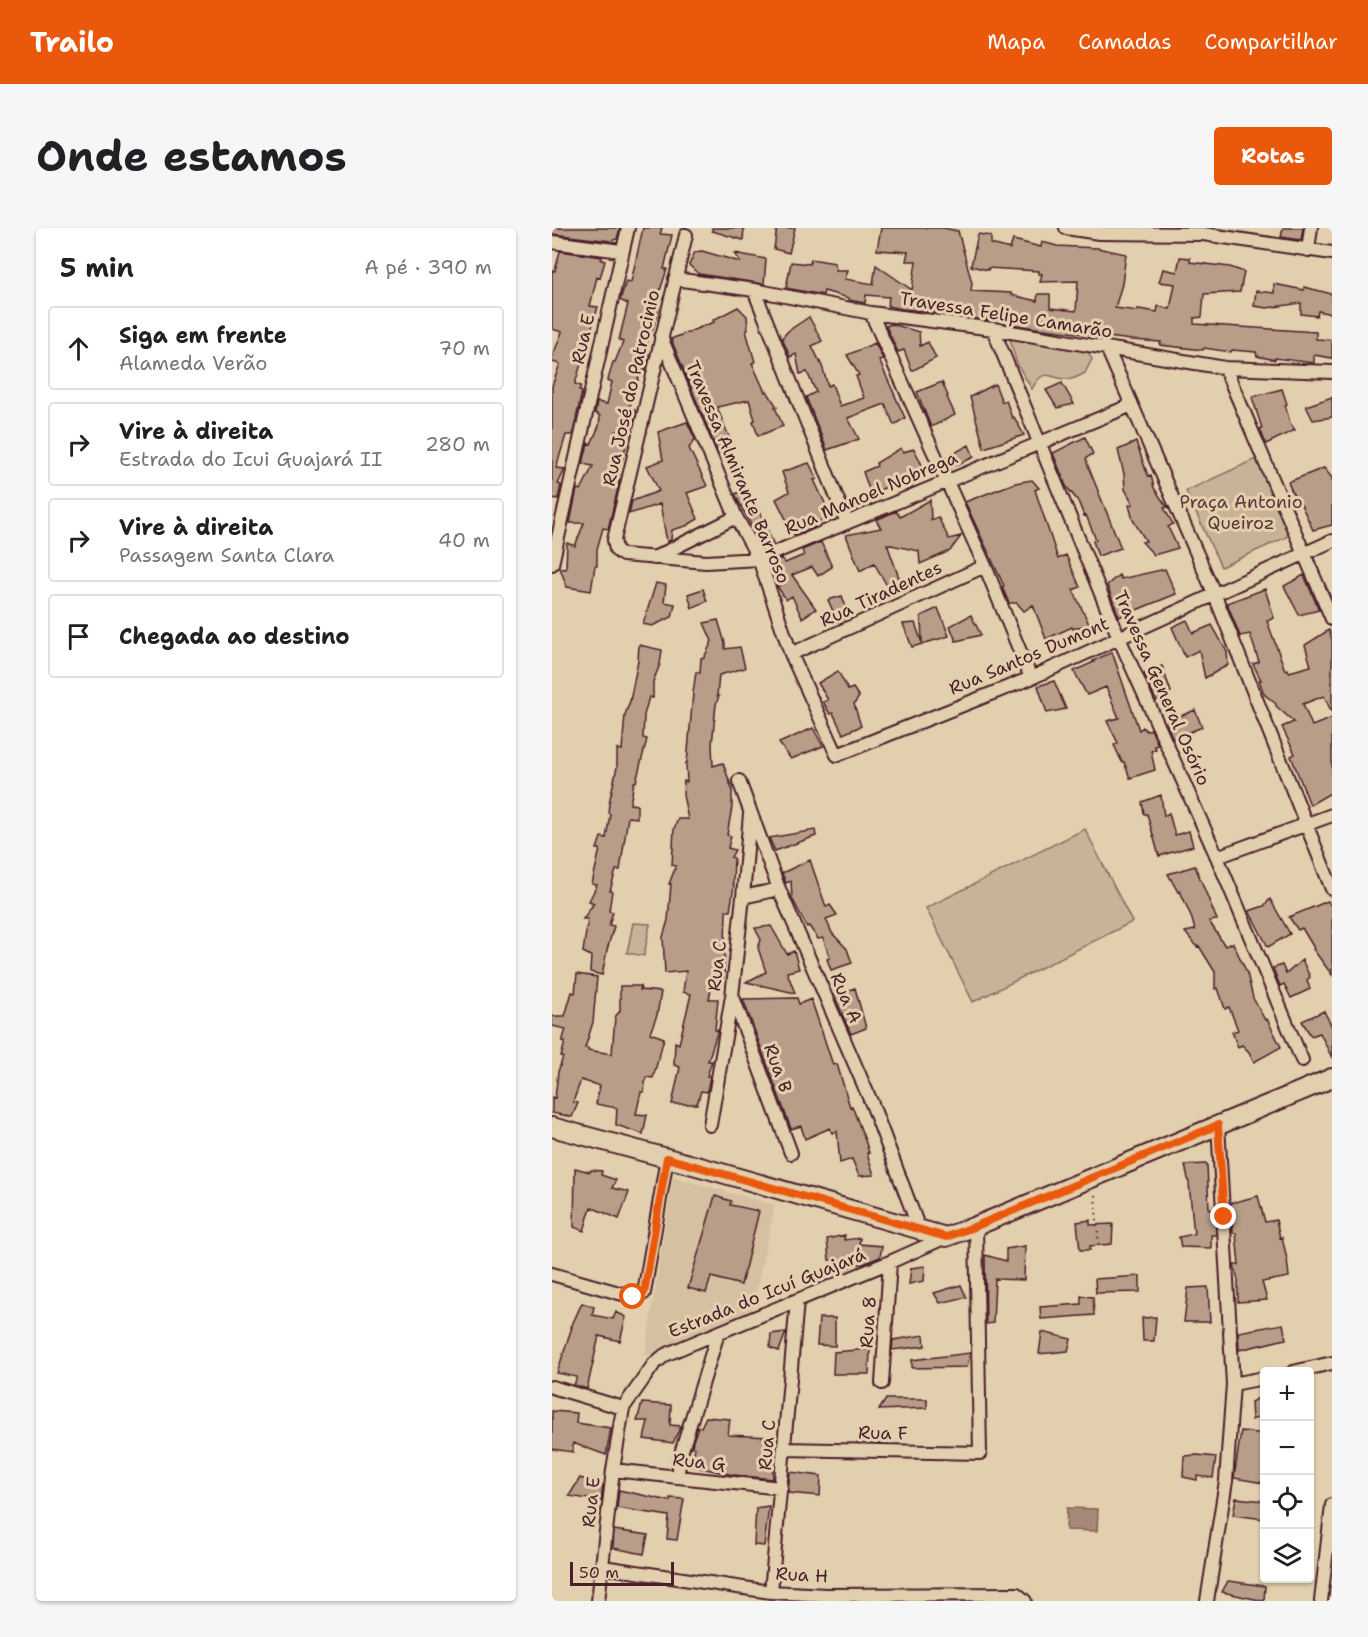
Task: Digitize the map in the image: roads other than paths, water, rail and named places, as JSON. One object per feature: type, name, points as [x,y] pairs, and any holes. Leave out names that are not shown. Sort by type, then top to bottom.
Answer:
[{"type":"main road","points":[[552,1127],[946,1237],[1332,1078]]},
{"type":"street","name":"Rua E","points":[[552,564],[628,228]]},
{"type":"street","points":[[1066,228],[1204,231],[1332,253]]},
{"type":"street","points":[[1308,250],[1311,228]]},
{"type":"street","name":"Rua José do Patrocinio","points":[[616,550],[614,540],[686,235]]},
{"type":"street","points":[[552,242],[621,251]]},
{"type":"street","name":"Travessa Felipe Camarão","points":[[675,279],[754,290],[871,313],[993,329],[1225,368],[1332,372]]},
{"type":"street","points":[[754,290],[846,523]]},
{"type":"street","points":[[871,313],[945,482],[985,566],[1031,678]]},
{"type":"street","name":"Travessa General Osório","points":[[993,329],[1119,638],[1217,857],[1302,1060]]},
{"type":"street","name":"Travessa Almirante Barroso","points":[[661,337],[736,517],[759,559],[791,654],[837,754]]},
{"type":"street","points":[[1107,348],[1214,593],[1332,889]]},
{"type":"street","points":[[1225,368],[1332,619]]},
{"type":"street","name":"Rua Manoel Nobrega","points":[[616,550],[623,555],[706,562],[759,559],[1132,405]]},
{"type":"street","points":[[652,558],[736,517]]},
{"type":"street","name":"Rua Santos Dumont","points":[[837,754],[1031,678],[1332,541]]},
{"type":"street","name":"Rua Tiradentes","points":[[791,654],[985,566]]},
{"type":"street","name":"Rua A","points":[[739,781],[779,889],[872,1104],[918,1229]]},
{"type":"street","name":"Rua C","points":[[710,1125],[732,996],[750,810]]},
{"type":"street","points":[[1217,857],[1332,815]]},
{"type":"street","points":[[743,897],[779,889]]},
{"type":"street","name":"Rua B","points":[[732,996],[790,1154]]},
{"type":"street","points":[[1208,1601],[1226,1481],[1233,1384],[1218,1125]]},
{"type":"street","points":[[552,1274],[633,1297],[644,1293],[667,1158]]},
{"type":"street","name":"Rua F","points":[[784,1449],[980,1453],[976,1226]]},
{"type":"street","points":[[918,1229],[921,1240],[918,1249]]},
{"type":"street","name":"Estrada do Icuí Guajará","points":[[623,1408],[646,1372],[665,1355],[890,1263],[946,1237]]},
{"type":"street","name":"Rua 8","points":[[882,1383],[890,1263]]},
{"type":"street","name":"Rua C","points":[[771,1592],[796,1301]]},
{"type":"street","points":[[677,1477],[682,1450],[718,1333]]},
{"type":"street","points":[[1312,1367],[1332,1363]]},
{"type":"street","points":[[1233,1384],[1260,1379]]},
{"type":"street","points":[[552,1387],[623,1408]]},
{"type":"street","name":"Rua E","points":[[598,1601],[613,1470],[623,1408]]},
{"type":"street","name":"Rua G","points":[[613,1470],[781,1488]]},
{"type":"street","points":[[1321,1601],[1328,1579],[1332,1505]]},
{"type":"street","name":"Rua H","points":[[603,1567],[824,1598],[941,1598],[1017,1594],[1025,1601]]},
{"type":"park label","name":"Praça Antonio Queiroz","points":[[1241,512]]}]
